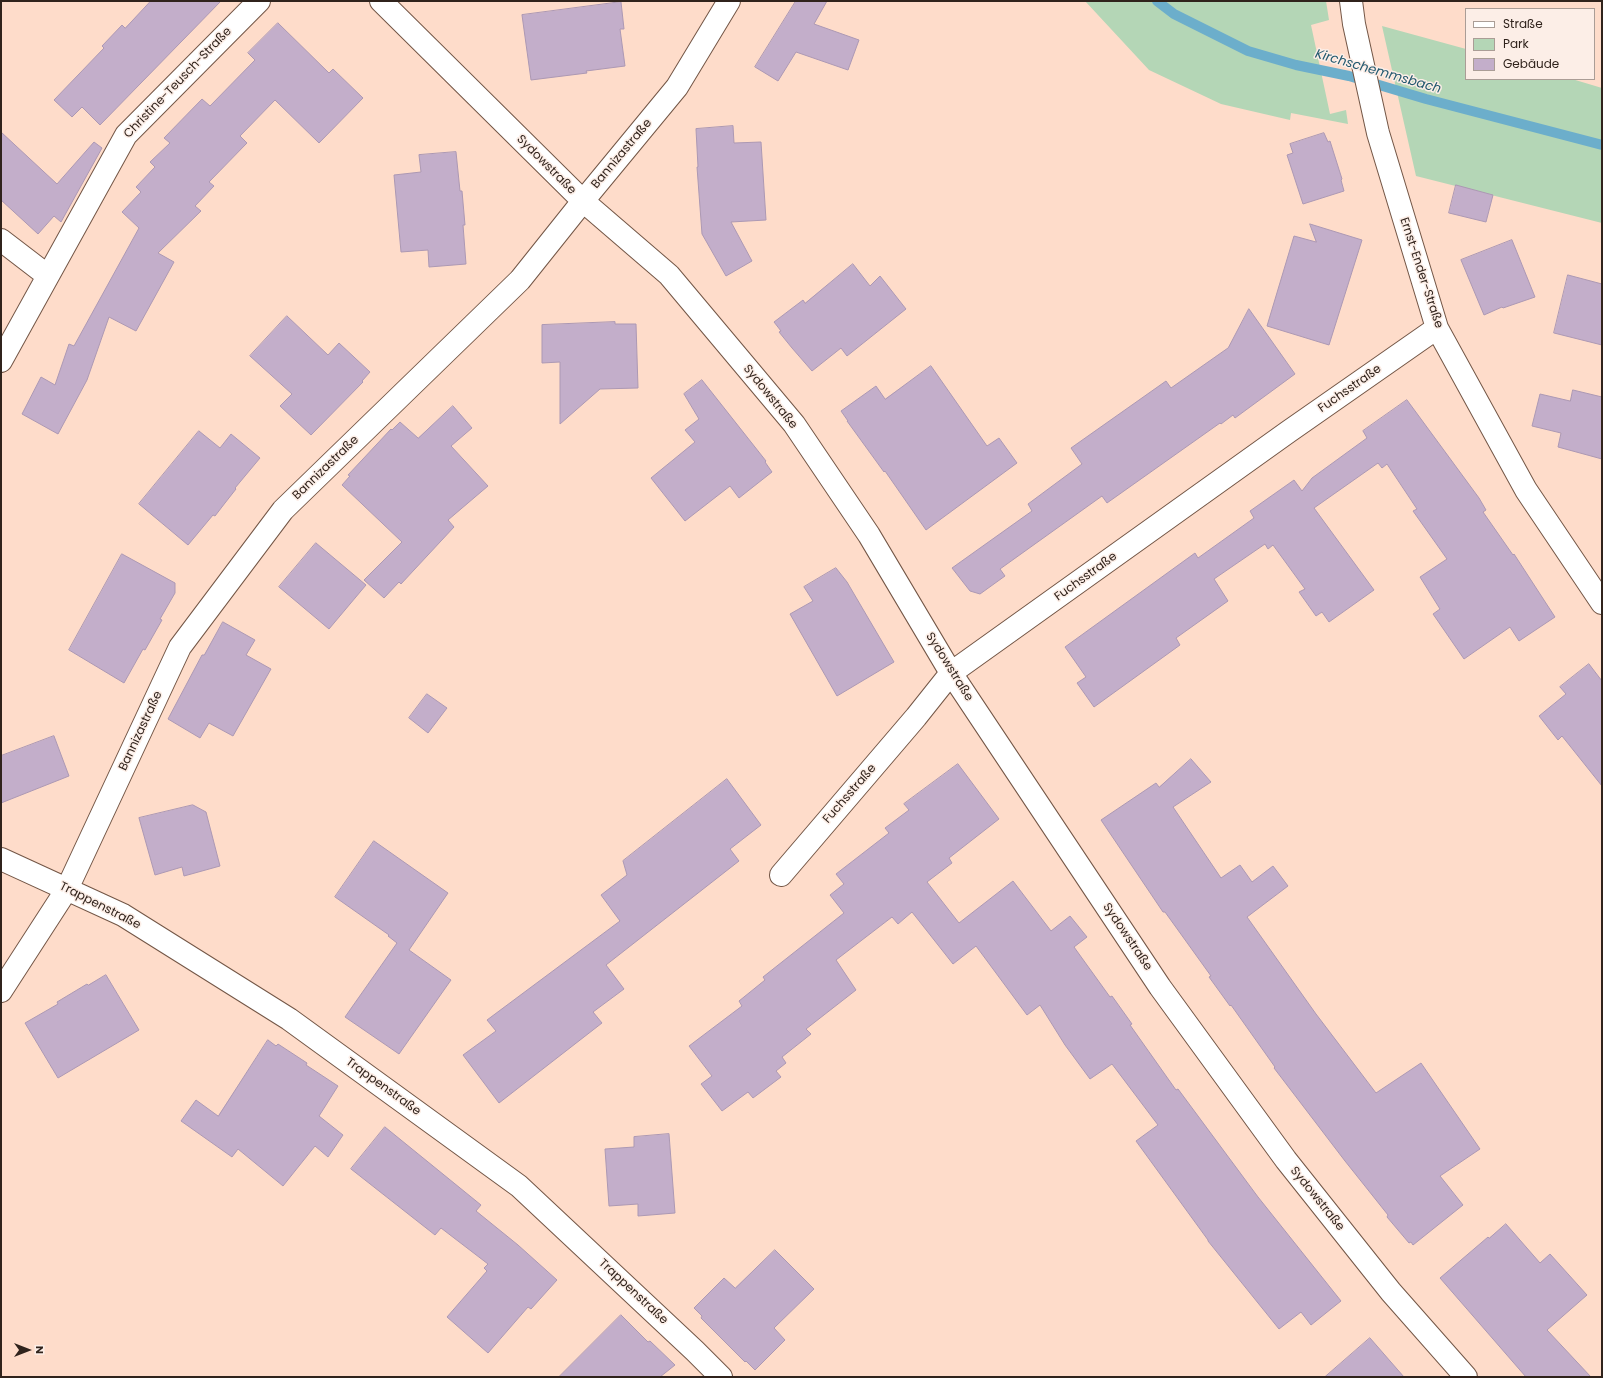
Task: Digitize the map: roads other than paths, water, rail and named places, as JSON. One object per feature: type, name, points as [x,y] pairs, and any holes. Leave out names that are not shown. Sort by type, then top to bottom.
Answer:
[{"type":"street","name":"Christine-Teusch-Straße","points":[[1,361],[126,135],[259,1]]},
{"type":"street","name":"Sydowstraße","points":[[381,1],[582,201],[669,275],[794,424],[870,536],[951,673],[1160,987],[1281,1154],[1391,1292],[1466,1377]]},
{"type":"street","name":"Bannizastraße","points":[[1,991],[67,889],[180,647],[283,510],[520,280],[582,201],[677,87],[729,1]]},
{"type":"street","name":"Ernst-Ender-Straße","points":[[1351,1],[1354,24],[1378,133],[1437,328],[1526,490],[1602,603]]},
{"type":"street","points":[[1,240],[48,276]]},
{"type":"street","name":"Fuchsstraße","points":[[780,875],[916,717],[951,673],[1288,432],[1437,328]]},
{"type":"street","name":"Trappenstraße","points":[[1,859],[123,915],[289,1019],[519,1186],[695,1351],[720,1377]]},
{"type":"waterway","name":"Kirchschemmsbach","points":[[1157,1],[1174,14],[1248,51],[1296,65],[1349,76],[1426,99],[1602,145]]}]
